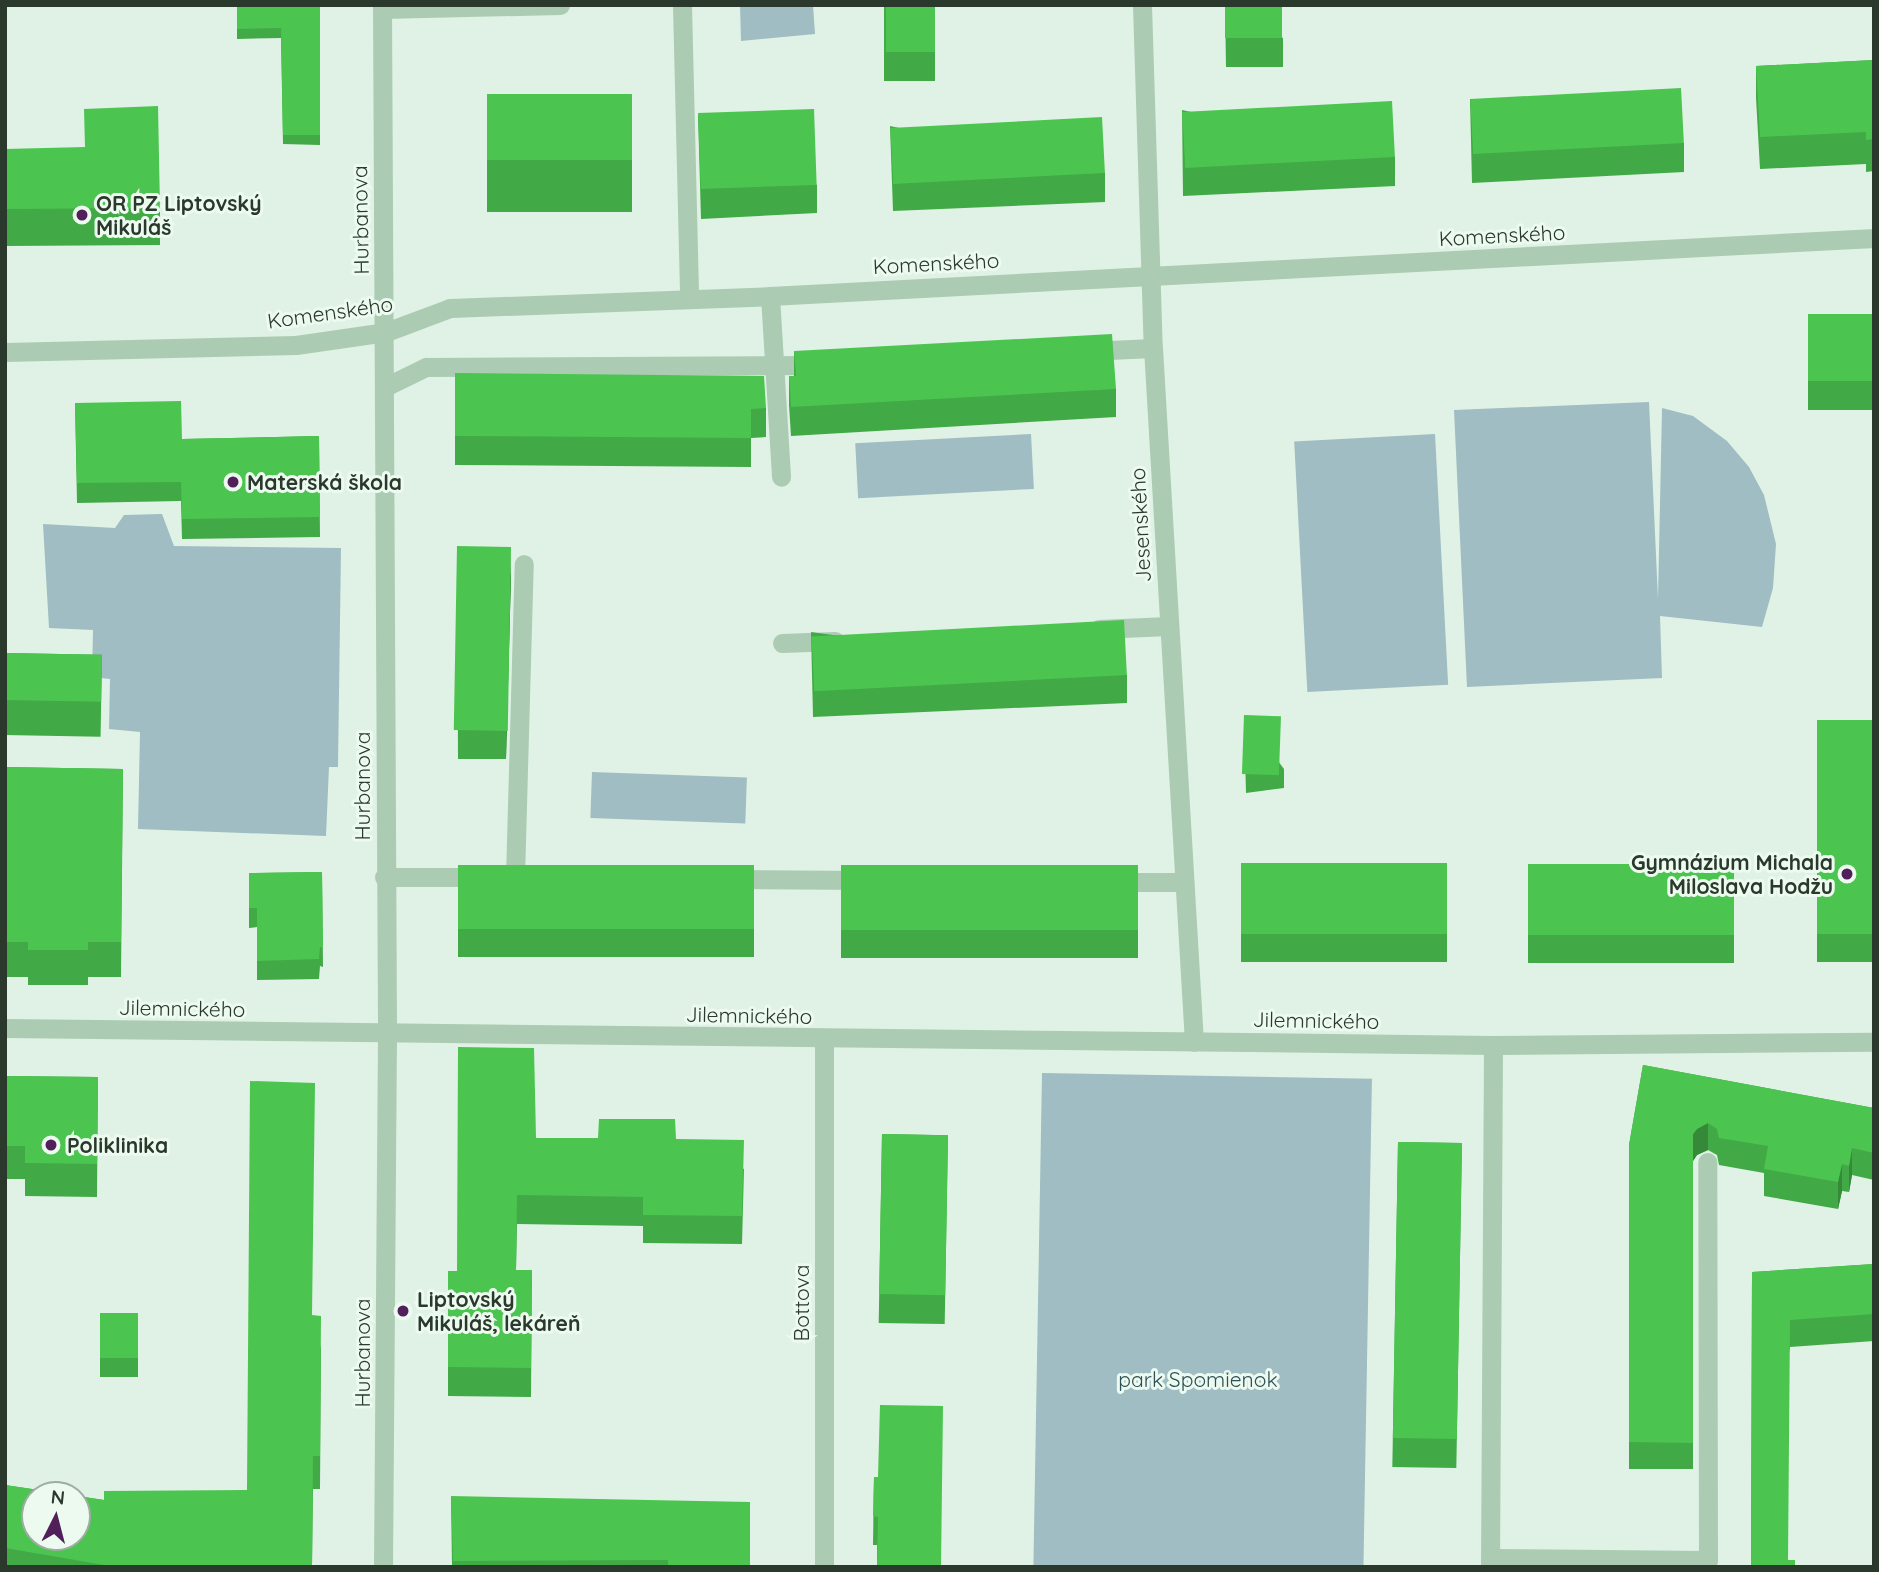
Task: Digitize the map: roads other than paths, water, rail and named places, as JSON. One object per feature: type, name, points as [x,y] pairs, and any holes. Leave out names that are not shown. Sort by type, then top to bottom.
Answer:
[{"type":"street","points":[[382,7],[560,5]]},
{"type":"street","points":[[682,5],[689,299]]},
{"type":"street","name":"Jesenského","points":[[1142,5],[1153,348],[1194,1042]]},
{"type":"street","name":"Hurbanova","points":[[382,7],[382,220],[386,332],[383,421],[387,1034],[383,1567]]},
{"type":"street","name":"Komenského","points":[[5,352],[296,345],[386,332],[450,308],[770,296],[1874,238]]},
{"type":"street","points":[[770,296],[782,477]]},
{"type":"street","points":[[1072,352],[1153,348]]},
{"type":"street","points":[[386,387],[426,367],[774,367],[842,363]]},
{"type":"street","points":[[384,877],[524,877],[524,564]]},
{"type":"street","points":[[1074,630],[1168,626]]},
{"type":"street","points":[[782,643],[858,640]]},
{"type":"street","points":[[712,879],[884,880]]},
{"type":"street","points":[[1089,881],[1184,882]]},
{"type":"street","name":"Jilemnického","points":[[5,1028],[1493,1045],[1874,1042]]},
{"type":"street","name":"Bottova","points":[[824,1038],[824,1567]]},
{"type":"street","points":[[1493,1045],[1490,1562],[1707,1560],[1707,1162]]},
{"type":"place","name":"OR PZ Liptovský Mikuláš","points":[[82,215]]},
{"type":"place","name":"Materská škola","points":[[233,482]]},
{"type":"place","name":"Gymnázium Michala Miloslava Hodžu","points":[[1847,874]]},
{"type":"place","name":"Poliklinika","points":[[51,1145]]},
{"type":"place","name":"Liptovský Mikuláš, lekáreň","points":[[403,1311]]},
{"type":"park label","name":"park Spomienok","points":[[1198,1379]]}]
